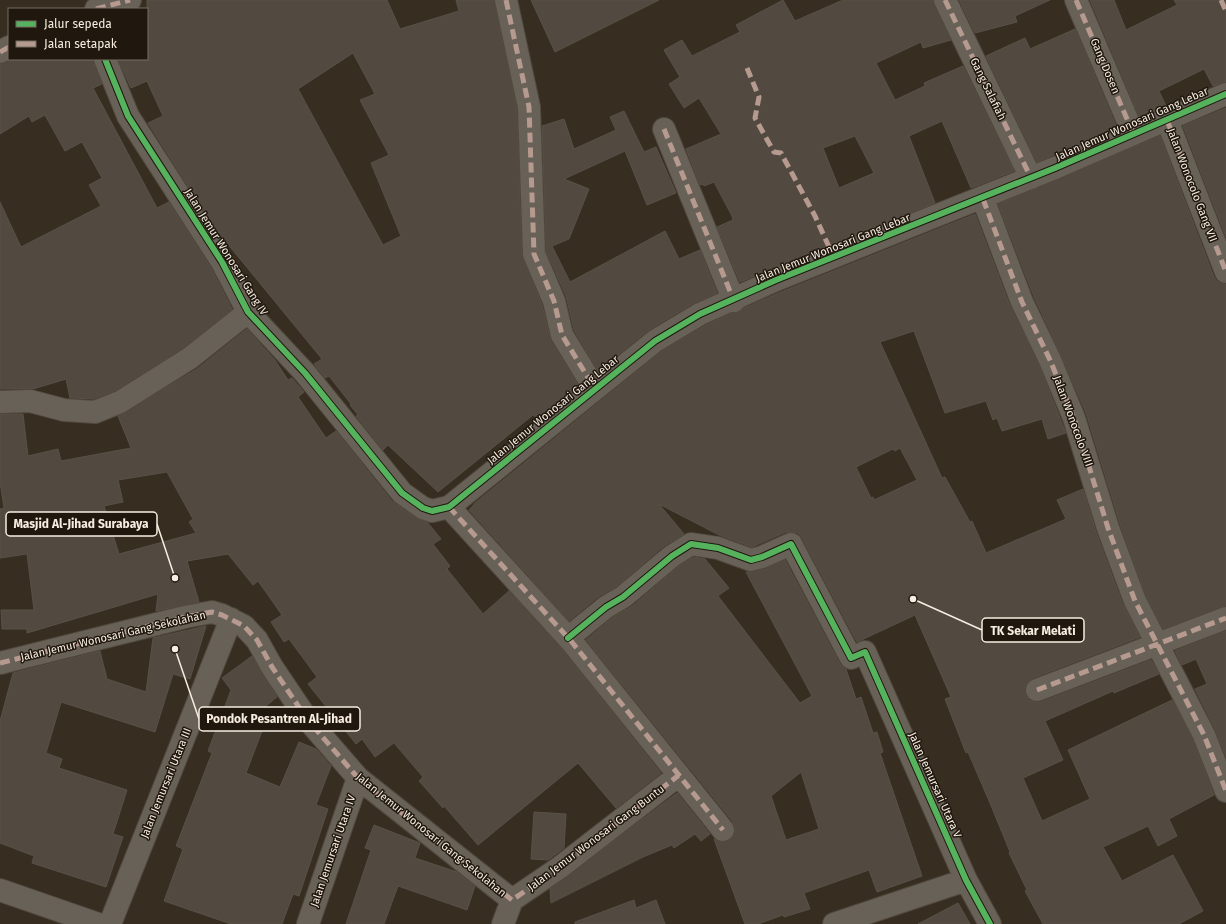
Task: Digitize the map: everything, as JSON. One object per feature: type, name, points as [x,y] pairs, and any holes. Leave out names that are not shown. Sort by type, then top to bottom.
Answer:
[{"type":"street","points":[[100,8],[130,0]]},
{"type":"street","points":[[506,0],[529,108],[534,254],[554,301],[562,335],[595,389]]},
{"type":"street","name":"Gang Salafiah","points":[[945,0],[1031,178]]},
{"type":"street","name":"Gang Dosen","points":[[1076,0],[1133,133]]},
{"type":"street","name":"Jalan Jemur Wonosari Gang IV","points":[[105,60],[128,116],[222,262],[248,312],[305,373],[402,493]]},
{"type":"street","name":"Jalan Jemur Wonosari Gang Lebar","points":[[402,493],[423,508],[432,511],[448,506],[670,331],[700,314],[734,301],[776,280],[983,199],[1226,94]]},
{"type":"street","name":"Jalan Wonocolo Gang VII","points":[[1167,120],[1226,272]]},
{"type":"street","points":[[664,129],[734,301]]},
{"type":"street","name":"Jalan Wonocolo VIII","points":[[983,199],[1022,302],[1050,360],[1074,418],[1108,528],[1136,601],[1204,735],[1226,791]]},
{"type":"street","points":[[0,402],[30,401],[64,410],[95,412],[120,402],[190,358],[248,312]]},
{"type":"street","points":[[448,506],[568,638],[723,830]]},
{"type":"street","name":"Jalan Jemursari Utara V","points":[[568,638],[606,607],[623,597],[672,556],[691,544],[718,548],[751,560],[762,557],[791,544],[851,658],[866,652],[966,880],[990,924]]},
{"type":"street","name":"Jalan Jemur Wonosari Gang Sekolahan","points":[[0,663],[185,617],[212,612],[231,619],[244,626],[257,640],[272,667],[307,719],[358,778],[512,900]]},
{"type":"street","points":[[1037,690],[1226,618]]},
{"type":"street","name":"Jalan Jemursari Utara III","points":[[110,924],[231,619]]},
{"type":"street","name":"Jalan Jemur Wonosari Gang Buntu","points":[[512,900],[559,868],[679,775]]},
{"type":"street","name":"Jalan Jemursari Utara IV","points":[[308,924],[358,778]]},
{"type":"street","points":[[834,924],[966,880]]},
{"type":"street","points":[[0,890],[98,924]]},
{"type":"street","points":[[503,924],[512,900]]},
{"type":"building","points":[[147,0],[387,0],[400,29],[459,11],[456,0],[494,0],[517,109],[522,255],[542,305],[551,341],[579,386],[538,419],[533,415],[438,492],[388,445],[383,450],[356,416],[358,415],[350,405],[351,404],[329,376],[325,378],[314,364],[322,359],[213,226],[148,123],[163,116],[147,81],[131,88],[118,60],[148,60]],"holes":[[[353,53],[375,94],[360,100],[389,155],[371,163],[401,236],[383,245],[298,89]]]},
{"type":"building","points":[[531,0],[659,0],[555,52]]},
{"type":"building","points":[[783,0],[795,21],[843,0],[933,0],[951,40],[923,48],[921,42],[876,63],[895,100],[925,86],[924,83],[963,66],[1014,171],[971,188],[942,121],[909,136],[935,203],[740,282],[717,227],[733,220],[732,216],[714,182],[704,186],[703,184],[700,185],[686,149],[721,134],[699,98],[684,108],[669,84],[680,77],[664,50],[682,40],[692,56],[740,32],[736,25]],"holes":[[[855,136],[874,173],[839,188],[823,148]]]},
{"type":"building","points":[[959,0],[1050,0],[1015,16],[1017,22],[975,33]]},
{"type":"building","points":[[1090,0],[1114,0],[1126,30],[1177,5],[1174,0],[1226,0],[1226,82],[1213,86],[1204,69],[1159,91],[1166,106],[1140,118]]},
{"type":"building","points":[[1075,29],[1117,128],[1037,162],[986,56],[1025,38],[1030,49]]},
{"type":"building","points":[[10,60],[93,60],[102,84],[93,88],[157,208],[169,202],[211,268],[232,309],[183,348],[114,391],[93,399],[70,398],[66,379],[33,389],[0,389],[0,202],[21,247],[101,206],[89,185],[102,178],[82,142],[65,151],[45,115],[32,122],[29,116],[0,134],[0,64]]},
{"type":"building","points":[[1226,108],[1226,237],[1183,126]]},
{"type":"building","points":[[624,111],[644,152],[656,147],[676,193],[647,205],[625,151],[564,179],[589,189],[569,239],[552,246],[570,282],[665,231],[679,259],[700,250],[717,293],[694,303],[649,330],[598,371],[574,330],[566,296],[546,251],[542,126],[564,119],[574,149],[616,130],[610,117]]},
{"type":"building","points":[[1160,136],[1214,277],[1218,282],[1226,284],[1226,606],[1163,629],[1146,596],[1120,524],[1086,413],[1034,297],[998,204]]},
{"type":"building","points":[[975,214],[1010,306],[1039,365],[1066,433],[1048,439],[1042,419],[1002,431],[997,418],[993,420],[986,401],[945,413],[914,331],[880,342],[942,478],[945,477],[970,522],[972,521],[986,553],[1066,519],[1057,500],[1083,489],[1096,532],[1123,605],[1140,637],[1033,678],[1028,682],[1025,688],[1026,695],[1029,700],[1041,702],[1151,660],[1159,674],[1114,693],[1113,691],[1045,721],[1063,760],[1023,778],[1042,821],[1090,799],[1068,750],[1172,700],[1193,740],[1214,795],[1169,819],[1177,836],[1158,846],[1148,826],[1103,847],[1122,881],[1173,855],[1203,911],[1179,924],[1043,924],[1025,891],[1027,890],[1009,853],[1010,852],[990,803],[968,752],[966,753],[945,699],[951,697],[915,615],[857,642],[798,533],[786,532],[752,547],[719,535],[659,504],[684,534],[664,546],[616,587],[598,597],[569,621],[469,510],[476,502],[662,351],[706,325],[732,313],[739,312],[744,308]],"holes":[[[900,448],[917,480],[874,500],[873,497],[871,498],[856,467],[893,449],[895,451]]]},
{"type":"building","points":[[247,329],[275,360],[288,380],[292,378],[304,392],[298,397],[326,438],[336,431],[392,501],[416,518],[428,523],[441,539],[433,544],[450,566],[447,569],[483,614],[509,591],[562,649],[661,773],[616,808],[578,763],[478,845],[444,806],[443,808],[419,781],[423,777],[394,743],[375,757],[362,739],[356,744],[308,684],[317,677],[289,639],[284,642],[271,622],[282,615],[258,581],[253,585],[228,554],[187,561],[199,602],[156,611],[158,594],[27,633],[27,629],[2,629],[1,610],[34,610],[27,554],[0,558],[0,509],[4,508],[0,482],[0,414],[23,414],[28,456],[58,449],[61,461],[131,448],[118,416],[197,369]],"holes":[[[167,472],[193,519],[189,522],[196,533],[119,554],[104,506],[123,502],[118,480]]]},
{"type":"building","points":[[694,557],[705,559],[729,588],[718,596],[800,703],[812,696],[746,572],[754,572],[765,569],[785,560],[840,664],[846,669],[856,699],[861,697],[873,733],[877,732],[883,752],[880,753],[922,876],[877,892],[869,870],[804,893],[810,909],[784,917],[783,915],[758,924],[745,924],[714,839],[725,842],[731,839],[735,834],[733,822],[586,640],[613,617],[631,607],[679,566]],"holes":[[[801,772],[819,829],[786,840],[771,796]]]},
{"type":"building","points":[[206,626],[190,679],[173,674],[155,732],[61,702],[46,753],[62,759],[59,768],[127,790],[113,834],[123,837],[106,887],[32,863],[34,856],[0,843],[0,721],[13,673],[100,651],[107,679],[146,692],[153,638]]},
{"type":"building","points":[[1226,631],[1226,757],[1215,729],[1195,689],[1207,684],[1196,659],[1182,665],[1175,651]]},
{"type":"building","points":[[252,656],[277,697],[249,720],[264,726],[246,773],[280,787],[299,742],[316,749],[331,766],[316,805],[328,809],[299,896],[293,894],[282,924],[231,924],[164,901],[183,849],[176,846],[212,753],[208,751],[231,690],[222,678]]},
{"type":"building","points":[[677,793],[710,834],[701,841],[695,834],[674,848],[672,845],[643,857],[551,903],[550,889]]},
{"type":"building","points":[[534,812],[566,814],[564,848],[548,860],[531,859]]},
{"type":"building","points":[[374,825],[420,843],[415,858],[457,872],[475,886],[467,910],[398,886],[384,924],[346,924],[371,850],[365,848]]},
{"type":"building","points":[[634,900],[636,908],[656,900],[665,924],[575,924],[575,922]]},
{"type":"building","points":[[958,903],[970,924],[918,924]]},
{"type":"marked path","points":[[100,8],[130,0]]},
{"type":"marked path","points":[[506,0],[529,107],[534,254],[554,301],[562,335],[595,389]]},
{"type":"marked path","points":[[945,0],[1031,178]]},
{"type":"marked path","points":[[1076,0],[1133,133]]},
{"type":"marked path","points":[[1221,0],[1226,11]]},
{"type":"marked path","points":[[0,52],[8,48]]},
{"type":"marked path","points":[[747,68],[759,97],[755,118],[774,152],[781,153],[815,216],[834,258]]},
{"type":"marked path","points":[[1167,120],[1226,272]]},
{"type":"marked path","points":[[664,129],[734,301]]},
{"type":"marked path","points":[[983,199],[1022,302],[1050,360],[1074,418],[1108,528],[1135,601],[1204,735],[1226,791]]},
{"type":"marked path","points":[[449,507],[571,641],[723,830]]},
{"type":"marked path","points":[[0,663],[185,617],[212,612],[222,615],[244,626],[257,640],[272,667],[307,719],[358,778],[512,900],[559,868],[679,775]]},
{"type":"marked path","points":[[1037,690],[1226,618]]},
{"type":"cycle path","points":[[105,60],[128,116],[222,262],[248,312],[305,373],[402,493],[423,508],[432,511],[449,507],[655,341],[700,314],[776,280],[1055,168],[1226,94]]},
{"type":"cycle path","points":[[568,638],[606,607],[623,597],[672,556],[691,544],[718,548],[751,560],[762,557],[791,544],[851,658],[865,652],[966,880],[990,924]]},
{"type":"place","name":"Masjid Al-Jihad Surabaya","points":[[175,578]]},
{"type":"place","name":"TK Sekar Melati","points":[[913,599]]},
{"type":"place","name":"Pondok Pesantren Al-Jihad","points":[[175,649]]}]
